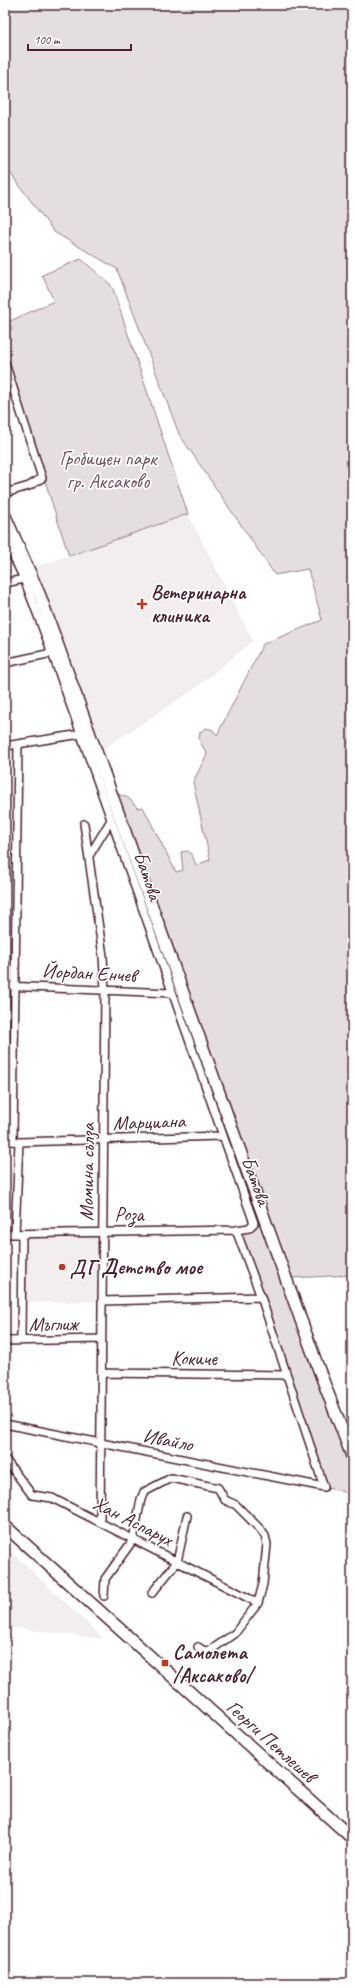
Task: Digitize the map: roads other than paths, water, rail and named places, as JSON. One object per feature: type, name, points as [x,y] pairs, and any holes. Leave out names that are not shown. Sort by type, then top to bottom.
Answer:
[{"type":"main road","points":[[5,516],[40,596],[242,1160],[352,1456]]},
{"type":"main road","name":"Георги Петлешев","points":[[5,1526],[352,1838]]},
{"type":"street","points":[[5,363],[42,478],[29,486],[5,493]]},
{"type":"street","name":"Батова","points":[[5,539],[24,579],[52,653],[171,993],[254,1223],[253,1226]]},
{"type":"street","points":[[5,583],[24,579]]},
{"type":"street","points":[[5,663],[52,653]]},
{"type":"street","points":[[5,746],[81,734]]},
{"type":"street","points":[[18,744],[16,1142],[21,1341]]},
{"type":"street","points":[[89,856],[111,820]]},
{"type":"street","name":"Момина сълза","points":[[84,824],[103,956],[105,990],[100,1522]]},
{"type":"street","name":"Йордан Енчев","points":[[5,986],[171,993]]},
{"type":"street","name":"Марциана","points":[[5,1140],[16,1142],[222,1136]]},
{"type":"street","name":"Роза","points":[[5,1234],[102,1231],[236,1230],[250,1228],[253,1226]]},
{"type":"street","name":"Батова","points":[[236,1230],[261,1297],[324,1487]]},
{"type":"street","points":[[102,1301],[261,1297]]},
{"type":"street","name":"Мъглиж","points":[[5,1341],[101,1339]]},
{"type":"street","name":"Кокиче","points":[[102,1373],[286,1375]]},
{"type":"street","name":"Ивайло","points":[[5,1424],[324,1487]]},
{"type":"street","name":"Хан Аспарух","points":[[5,1459],[32,1495],[52,1498],[258,1603]]},
{"type":"street","points":[[104,1596],[105,1579],[133,1540],[142,1495],[168,1479],[176,1479],[218,1488],[224,1500],[236,1505],[260,1529],[266,1540],[262,1584],[258,1603],[235,1633],[211,1650],[204,1651],[198,1647]]},
{"type":"street","points":[[152,1592],[177,1562],[187,1516]]},
{"type":"place","name":"Ветеринарна клиника","points":[[142,604]]},
{"type":"place","name":"ДГ Детство мое","points":[[62,1267]]},
{"type":"place","name":"Самолета /Аксаково/","points":[[165,1663]]},
{"type":"park label","name":"Гробищен парк гр. Аксаково","points":[[108,470]]}]
